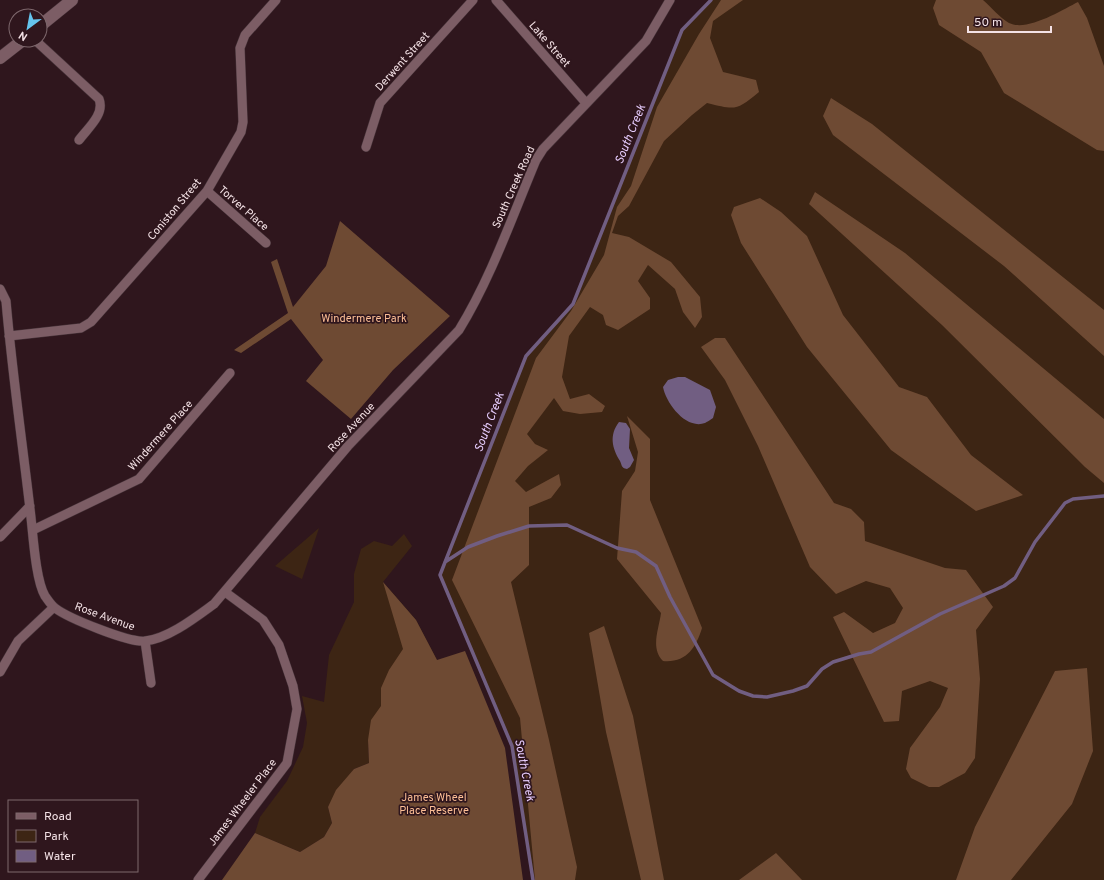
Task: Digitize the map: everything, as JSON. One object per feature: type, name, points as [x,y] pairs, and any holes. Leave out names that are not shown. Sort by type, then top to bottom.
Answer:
[{"type":"street","points":[[48,20],[72,0]]},
{"type":"street","name":"Coniston Street","points":[[9,336],[81,328],[91,322],[207,191],[241,132],[243,122],[240,48],[245,35],[276,0]]},
{"type":"street","name":"Derwent Street","points":[[366,147],[380,103],[473,0]]},
{"type":"street","name":"Lake Street","points":[[496,0],[586,103]]},
{"type":"street","name":"South Creek Road","points":[[396,397],[459,330],[469,314],[536,160],[543,149],[646,41],[670,0]]},
{"type":"street","points":[[0,58],[13,48]]},
{"type":"street","points":[[44,48],[99,99],[101,112],[79,140]]},
{"type":"street","name":"Torver Place","points":[[207,191],[266,243]]},
{"type":"street","name":"Rose Avenue","points":[[0,289],[6,301],[33,530],[40,579],[44,595],[54,607],[79,620],[127,638],[145,641],[164,636],[214,604],[348,446],[396,397]]},
{"type":"street","name":"Windermere Place","points":[[33,530],[139,479],[230,373]]},
{"type":"street","points":[[0,537],[30,506]]},
{"type":"street","name":"James Wheeler Place","points":[[198,880],[287,764],[298,709],[293,686],[279,645],[263,620],[225,592]]},
{"type":"street","points":[[0,672],[18,641],[54,607]]},
{"type":"street","points":[[145,641],[151,683]]},
{"type":"green space","points":[[711,0],[1104,0],[1104,880],[533,880],[512,746],[440,575],[526,356],[573,304],[682,30]]},
{"type":"green space","points":[[721,0],[743,0],[713,21],[710,38],[723,72],[756,80],[759,92],[740,106],[730,108],[707,103],[664,141],[629,206],[618,216],[612,233],[629,237],[671,262],[700,297],[702,317],[695,328],[683,312],[675,289],[648,265],[638,281],[650,298],[650,309],[618,330],[606,325],[603,315],[590,307],[569,336],[562,377],[570,399],[589,394],[605,406],[602,412],[580,414],[563,411],[554,398],[527,434],[535,444],[548,450],[528,466],[515,481],[526,492],[559,474],[561,485],[551,498],[529,507],[529,565],[511,582],[549,740],[577,867],[575,880],[535,880],[520,718],[452,580],[536,358],[571,311],[604,255],[617,207],[631,186],[657,107],[699,34]]},
{"type":"green space","points":[[936,0],[983,0],[1006,21],[1016,25],[1025,25],[1044,19],[1078,2],[1087,18],[1104,66],[1104,151],[1097,150],[1004,93],[981,52],[939,25],[933,8]]},
{"type":"green space","points":[[831,98],[872,124],[1104,310],[1104,356],[1004,266],[833,135],[823,116]]},
{"type":"green space","points":[[815,192],[905,253],[1104,419],[1104,483],[1085,467],[942,325],[809,204]]},
{"type":"green space","points":[[760,198],[781,212],[807,236],[843,315],[899,387],[927,397],[971,455],[1023,495],[976,511],[891,450],[807,347],[741,243],[731,215],[734,207]]},
{"type":"green space","name":"Windermere Park","points":[[340,221],[450,316],[393,370],[351,419],[306,381],[323,360],[291,319],[241,353],[234,350],[288,313],[271,262],[277,259],[293,307],[326,266]]},
{"type":"green space","points":[[715,338],[725,338],[834,503],[851,509],[864,522],[865,541],[945,568],[966,570],[993,607],[976,630],[980,679],[975,758],[965,773],[939,787],[929,787],[911,778],[906,769],[910,748],[940,707],[948,688],[930,681],[902,691],[899,721],[884,722],[833,617],[844,612],[873,633],[895,623],[903,608],[890,588],[866,581],[836,594],[810,567],[758,446],[725,380],[701,347]]},
{"type":"green space","points":[[627,416],[650,439],[650,500],[702,628],[693,648],[684,657],[678,660],[663,661],[659,656],[656,638],[661,613],[617,559],[622,491],[635,471],[638,452]]},
{"type":"green space","points":[[319,528],[302,579],[275,566]]},
{"type":"green space","points":[[404,534],[412,546],[383,582],[416,620],[437,660],[368,740],[369,763],[354,769],[328,807],[332,823],[324,837],[300,852],[255,833],[260,817],[287,781],[303,747],[307,723],[302,696],[324,702],[329,655],[354,602],[354,574],[361,549],[374,541],[392,546]]},
{"type":"green space","name":"James Wheel Place Reserve","points":[[383,582],[416,620],[437,660],[465,651],[505,748],[523,880],[222,880],[255,833],[300,852],[324,837],[332,823],[328,807],[336,790],[354,769],[369,763],[368,740],[371,720],[381,706],[381,688],[389,670],[403,649]]},
{"type":"green space","points":[[604,626],[633,716],[664,880],[641,880],[606,732],[589,633]]},
{"type":"green space","points":[[1087,668],[1093,751],[1072,804],[1011,880],[956,880],[975,827],[1055,671]]},
{"type":"green space","points":[[776,853],[802,880],[739,880]]},
{"type":"water","points":[[678,377],[685,377],[710,390],[716,407],[713,418],[705,423],[698,424],[691,423],[678,414],[668,400],[663,387],[668,380]]},
{"type":"water","points":[[619,422],[626,423],[630,429],[629,448],[634,460],[627,469],[622,466],[615,451],[613,442],[614,432]]},
{"type":"waterway","name":"South Creek","points":[[533,880],[512,746],[440,575],[526,356],[573,304],[682,30],[711,0]]},
{"type":"waterway","points":[[445,562],[468,547],[529,526],[567,525],[617,548],[636,552],[656,566],[670,597],[713,675],[739,691],[753,696],[767,697],[807,686],[822,669],[833,662],[871,652],[940,614],[1004,586],[1015,578],[1035,542],[1065,503],[1073,499],[1104,496]]}]
